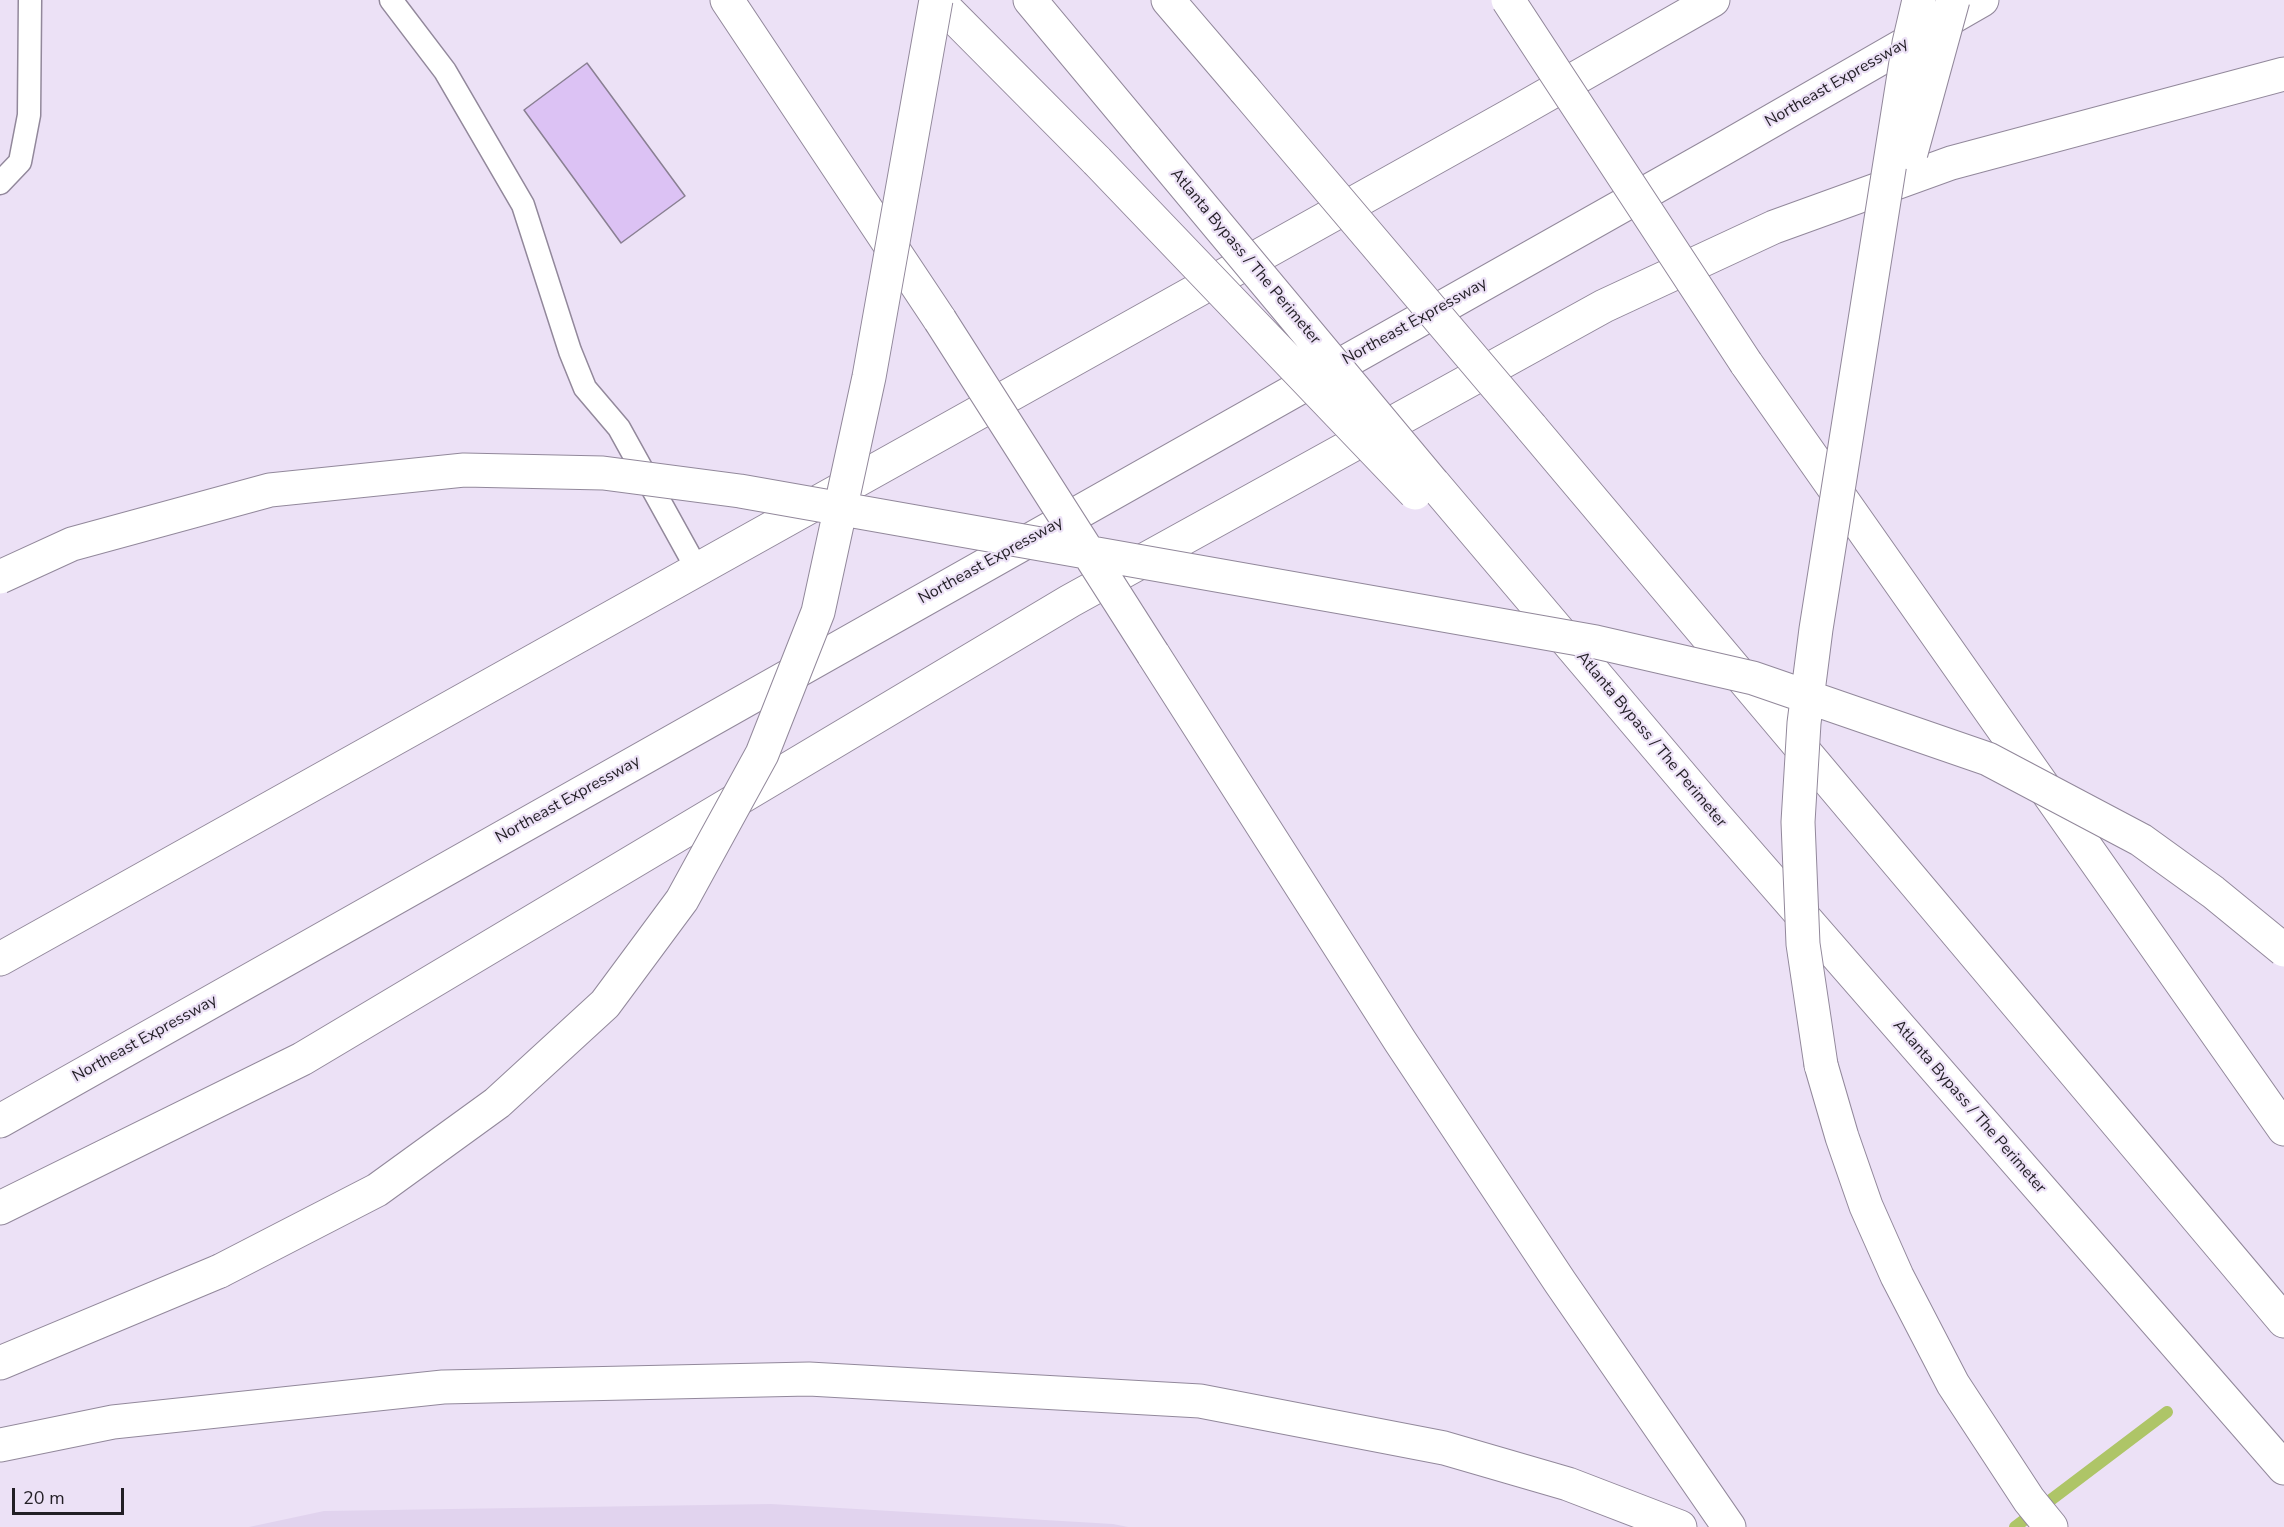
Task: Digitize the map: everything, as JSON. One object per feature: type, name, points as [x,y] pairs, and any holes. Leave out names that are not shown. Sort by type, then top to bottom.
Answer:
[{"type":"highway","points":[[727,0],[940,320],[1400,1041],[1560,1282],[1729,1527]]},
{"type":"highway","points":[[937,0],[1424,489]]},
{"type":"highway","points":[[0,1363],[220,1271],[377,1190],[497,1103],[605,1004],[688,889],[762,754],[818,612],[870,377],[937,0]]},
{"type":"highway","name":"Atlanta Bypass / The Perimeter","points":[[1030,0],[1146,139],[1424,489],[1712,812],[2284,1468]]},
{"type":"highway","points":[[1168,0],[2284,1321]]},
{"type":"highway","points":[[1508,0],[1746,363],[2284,1129]]},
{"type":"highway","points":[[0,959],[1713,0]]},
{"type":"highway","points":[[1919,0],[1909,43],[1815,629],[1804,723],[1798,822],[1803,944],[1821,1065],[1842,1137],[1866,1206],[1897,1276],[1953,1383],[2029,1500],[2051,1527]]},
{"type":"highway","points":[[1852,409],[1890,235],[1953,0]]},
{"type":"highway","name":"Northeast Expressway","points":[[0,1121],[1982,0]]},
{"type":"highway","points":[[0,1209],[302,1059],[1070,601],[1604,306],[1774,227],[1951,163],[2284,74]]},
{"type":"highway","points":[[0,577],[72,544],[270,490],[464,470],[603,473],[740,491],[1596,642],[1753,678],[1988,759],[2141,840],[2213,892],[2284,950]]},
{"type":"highway","points":[[0,1445],[113,1422],[443,1387],[809,1379],[1200,1401],[1444,1448],[1568,1484],[1680,1527]]},
{"type":"lane","points":[[0,183],[20,162],[29,115],[30,0]]},
{"type":"lane","points":[[391,0],[445,71],[523,205],[570,351],[585,388],[619,428],[697,569]]},
{"type":"shaded area","points":[[771,1504],[1113,1524],[1128,1527],[249,1527],[324,1511]]},
{"type":"building","points":[[587,63],[685,196],[621,243],[524,110]]},
{"type":"waterway","points":[[2015,1527],[2167,1412]]}]
